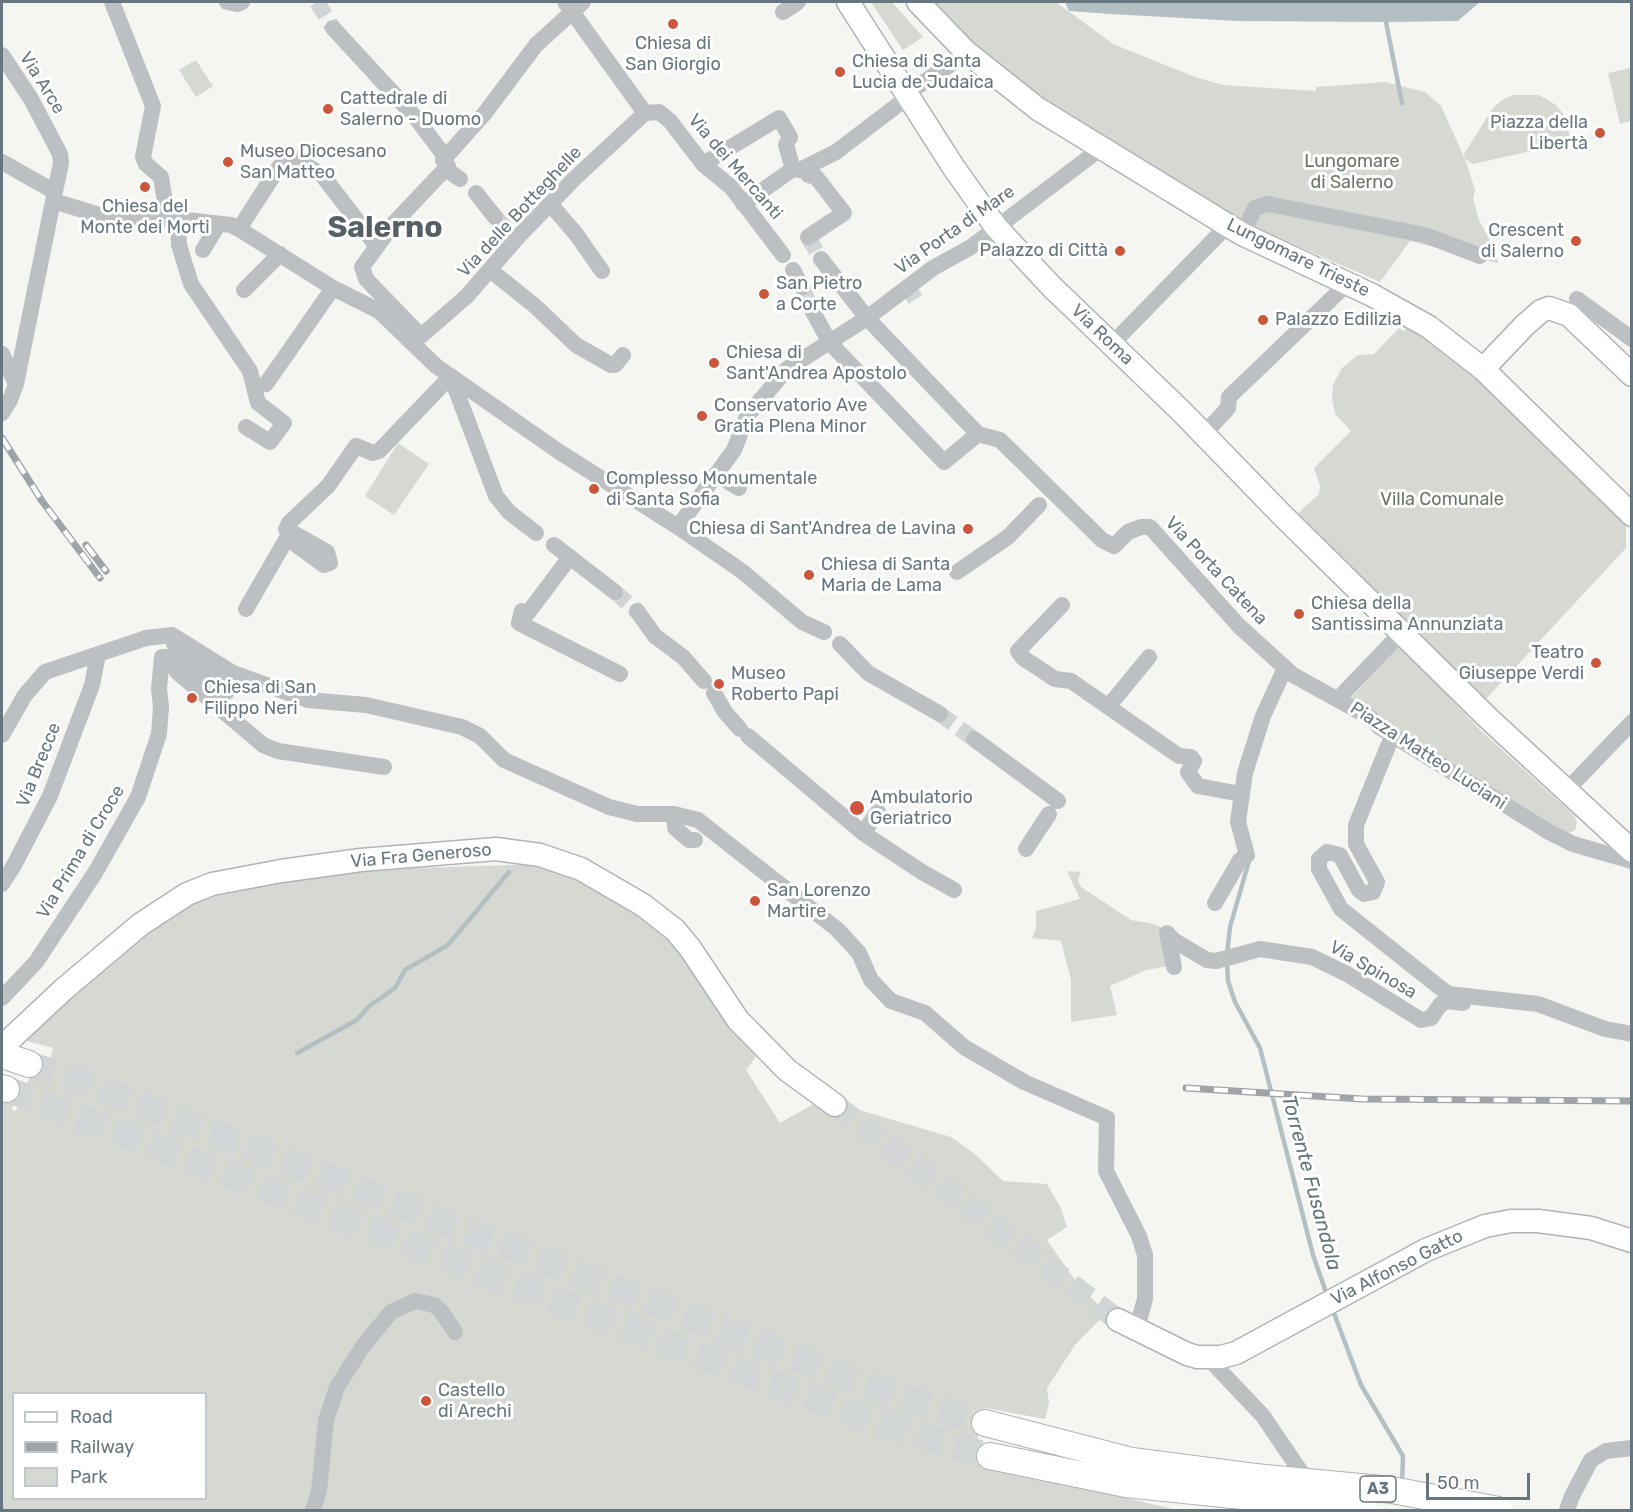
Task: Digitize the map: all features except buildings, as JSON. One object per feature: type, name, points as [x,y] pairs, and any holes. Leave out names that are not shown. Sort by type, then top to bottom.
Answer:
[{"type":"highway","points":[[2,1054],[29,1064]]},
{"type":"highway","name":"A3","points":[[985,1423],[1030,1436],[1129,1473]]},
{"type":"highway","name":"A3","points":[[990,1456],[1027,1464],[1253,1487],[1392,1490],[1499,1510]]},
{"type":"highway","name":"A3","points":[[1253,1487],[1364,1510]]},
{"type":"main road","name":"Via Roma","points":[[848,2],[907,96],[996,227],[1402,632]]},
{"type":"main road","name":"Lungomare Trieste","points":[[918,2],[965,51],[1038,109],[1100,149],[1235,229],[1348,283],[1419,321],[1483,369],[1632,515]]},
{"type":"main road","points":[[1483,369],[1525,325],[1541,311],[1549,308],[1569,315],[1632,375]]},
{"type":"main road","points":[[1402,632],[1566,791],[1632,851]]},
{"type":"main road","name":"Via Fra Generoso","points":[[2,1047],[141,924],[187,894],[212,884],[281,871],[361,860],[496,849],[540,855],[580,869],[643,904],[675,930],[690,948],[738,1020],[787,1070],[835,1105]]},
{"type":"main road","name":"Via Alfonso Gatto","points":[[1208,1358],[1236,1353],[1426,1250],[1485,1226],[1511,1221],[1569,1225],[1632,1241]]},
{"type":"main road","points":[[1127,1326],[1187,1354],[1208,1358]]},
{"type":"street","points":[[112,2],[153,106],[144,159],[159,174],[163,183],[191,284],[261,389]]},
{"type":"street","points":[[783,12],[798,2]]},
{"type":"street","points":[[645,113],[573,4],[536,45],[485,113],[376,245],[364,263],[362,273],[436,366],[558,451],[678,527],[759,583],[802,622],[824,632]]},
{"type":"street","points":[[333,28],[416,118],[446,161],[450,172],[460,179]]},
{"type":"street","points":[[743,204],[803,174],[857,137],[965,51]]},
{"type":"street","name":"Via Arce","points":[[2,55],[50,132],[60,154],[61,163],[16,384],[2,412]]},
{"type":"street","name":"Via dei Mercanti","points":[[645,113],[659,112],[665,116],[703,164],[731,187],[783,255]]},
{"type":"street","name":"Via delle Botteghelle","points":[[393,310],[422,336],[467,296],[575,178],[645,113]]},
{"type":"street","points":[[703,164],[779,118],[790,137],[786,145],[803,174],[816,177],[844,213],[808,237]]},
{"type":"street","name":"Via Porta di Mare","points":[[678,527],[734,450],[747,416],[787,369],[867,318],[907,286],[967,251],[1100,149]]},
{"type":"street","points":[[203,250],[229,226],[279,167],[294,157],[322,175],[376,245]]},
{"type":"street","points":[[2,162],[21,173],[53,203],[116,220],[151,220],[161,212],[229,226],[280,254],[333,288],[393,310]]},
{"type":"street","points":[[476,193],[495,218]]},
{"type":"street","points":[[551,205],[603,271]]},
{"type":"street","points":[[1112,344],[1255,208],[1261,205],[1272,205],[1425,235],[1480,255]]},
{"type":"street","points":[[244,290],[251,286],[280,254]]},
{"type":"street","points":[[813,312],[830,342],[939,463],[978,434],[867,318],[821,259]]},
{"type":"street","points":[[490,270],[535,306],[576,345],[611,365],[622,355]]},
{"type":"street","points":[[793,270],[802,287]]},
{"type":"street","points":[[1204,434],[1228,408],[1229,397],[1348,283]]},
{"type":"street","points":[[246,427],[270,442],[284,423],[260,406],[261,389],[333,288]]},
{"type":"street","points":[[1577,299],[1632,339]]},
{"type":"street","points":[[2,354],[16,384]]},
{"type":"street","points":[[246,609],[287,538],[324,565],[330,563],[329,555],[286,529],[289,523],[328,486],[356,446],[373,453],[377,452],[451,376]]},
{"type":"street","points":[[451,376],[496,496],[509,512],[536,533]]},
{"type":"street","name":"Via Porta Catena","points":[[978,434],[1000,440],[1082,523],[1102,540],[1114,546],[1128,532],[1150,526],[1239,626],[1289,672]]},
{"type":"street","points":[[717,475],[740,488]]},
{"type":"street","points":[[957,572],[1008,537],[1039,505]]},
{"type":"street","points":[[554,545],[615,592]]},
{"type":"street","points":[[570,556],[523,618],[620,674]]},
{"type":"street","points":[[1062,605],[1018,651],[1023,658],[1041,672],[1055,679],[1071,681],[1179,756],[1193,758],[1188,772],[1198,786],[1241,794]]},
{"type":"street","points":[[637,611],[655,636],[683,657],[709,687],[724,712],[744,733],[863,833],[954,890]]},
{"type":"street","name":"Piazza Matteo Luciani","points":[[1402,632],[1338,699],[1549,832],[1573,844],[1632,861]]},
{"type":"street","points":[[170,635],[178,650],[226,688],[227,692],[221,694],[178,664],[175,668],[177,672],[263,745],[278,751],[384,767]]},
{"type":"street","points":[[2,735],[25,695],[45,672],[61,664],[98,655],[146,638],[170,635],[187,643],[213,662],[245,678],[322,704],[366,705],[462,727],[480,736],[504,760],[609,807],[637,814],[674,814],[707,825],[838,930],[859,953],[871,980],[891,1001],[925,1013],[964,1047],[1024,1082],[1107,1118],[1109,1130],[1106,1171],[1143,1245],[1145,1255],[1145,1299],[1127,1326]]},
{"type":"street","points":[[840,644],[868,674],[940,714]]},
{"type":"street","name":"Via Brecce","points":[[2,884],[50,796],[92,685],[98,655]]},
{"type":"street","name":"Via Prima di Croce","points":[[2,998],[36,962],[95,873],[138,797],[159,734],[162,657],[170,657],[178,664]]},
{"type":"street","points":[[1108,707],[1149,657]]},
{"type":"street","points":[[1215,903],[1240,860],[1247,855],[1238,822],[1241,794],[1263,717],[1289,672],[1338,699]]},
{"type":"street","points":[[1566,791],[1632,722]]},
{"type":"street","points":[[1393,734],[1356,825],[1356,844],[1377,882],[1373,892],[1364,894],[1359,890],[1340,855],[1331,852],[1322,855],[1319,859],[1319,869],[1341,909],[1448,994],[1538,1004],[1605,1029],[1632,1034]]},
{"type":"street","points":[[974,739],[1053,808],[1026,849]]},
{"type":"street","points":[[278,758],[321,763],[324,757]]},
{"type":"street","points":[[863,833],[878,812]]},
{"type":"street","points":[[674,814],[675,828],[689,840],[695,840]]},
{"type":"street","points":[[1597,851],[1605,851],[1611,846],[1611,839],[1605,828]]},
{"type":"street","name":"Via Spinosa","points":[[1174,967],[1167,933],[1173,940],[1200,957],[1216,961],[1243,952],[1274,950],[1312,957],[1347,974],[1421,1020],[1431,1018],[1440,1005],[1446,1001],[1514,1006],[1523,1003]]},
{"type":"street","points":[[314,1510],[319,1491],[326,1420],[337,1387],[363,1346],[391,1312],[415,1301],[434,1305],[441,1311],[455,1332]]},
{"type":"street","points":[[1208,1358],[1263,1416],[1303,1475],[1308,1510]]},
{"type":"street","points":[[1567,1510],[1591,1460],[1606,1451],[1632,1448]]},
{"type":"green space","points":[[871,2],[892,2],[923,37],[903,50]]},
{"type":"green space","name":"Lungomare di Salerno","points":[[933,2],[1056,2],[1113,44],[1195,77],[1223,85],[1316,91],[1316,87],[1385,82],[1425,92],[1441,106],[1465,159],[1475,190],[1473,198],[1479,220],[1496,252],[1498,263],[1410,241],[1380,282],[1250,225],[1033,92],[974,44]]},
{"type":"green space","points":[[196,60],[213,86],[196,97],[179,70]]},
{"type":"green space","points":[[1631,68],[1631,121],[1620,124],[1608,73]]},
{"type":"green space","points":[[1513,95],[1539,95],[1556,105],[1565,116],[1571,142],[1473,164],[1465,159],[1464,154],[1493,108],[1502,100]]},
{"type":"green space","name":"Villa Comunale","points":[[1414,325],[1476,374],[1626,525],[1626,548],[1485,700],[1297,514],[1319,494],[1320,486],[1314,468],[1351,431],[1335,414],[1332,399],[1333,385],[1342,368],[1358,355],[1374,354],[1399,328],[1403,331]]},
{"type":"green space","points":[[398,443],[429,464],[394,515],[365,496]]},
{"type":"green space","points":[[1400,645],[1479,729],[1574,815],[1577,823],[1575,830],[1569,833],[1529,816],[1351,698]]},
{"type":"green space","points":[[538,864],[606,891],[655,926],[696,970],[761,1050],[746,1070],[780,1123],[822,1099],[951,1137],[976,1155],[1003,1181],[1047,1184],[1061,1208],[1067,1227],[1047,1240],[1075,1280],[1106,1313],[1075,1345],[1047,1388],[1049,1403],[1045,1419],[985,1408],[972,1461],[1173,1509],[2,1510],[2,1097],[14,1100],[12,1110],[16,1111],[30,1077],[45,1080],[53,1048],[23,1040],[183,902],[231,888],[328,871]]},
{"type":"green space","points":[[1067,871],[1081,872],[1078,880],[1081,887],[1131,920],[1154,924],[1162,928],[1168,966],[1146,970],[1110,986],[1117,1015],[1071,1022],[1071,980],[1061,941],[1032,938],[1036,928],[1036,911],[1080,899]]},
{"type":"shaded area","points":[[1065,2],[1480,2],[1458,21],[1386,22],[1237,21],[1111,14],[1069,11]]},
{"type":"waterway","name":"Torrente Fusandola","points":[[1386,22],[1402,103]]},
{"type":"waterway","name":"Torrente Fusandola","points":[[1227,955],[1230,927],[1249,861]]},
{"type":"waterway","points":[[297,1053],[357,1020],[368,1007],[395,988],[405,970],[448,945],[509,872]]},
{"type":"waterway","name":"Torrente Fusandola","points":[[1227,963],[1228,981],[1235,1002],[1260,1048],[1313,1255],[1327,1295]]},
{"type":"waterway","name":"Torrente Fusandola","points":[[1332,1308],[1361,1385],[1403,1456],[1402,1484]]},
{"type":"tunnel","points":[[317,2],[333,28]]},
{"type":"tunnel","points":[[495,217],[517,238]]},
{"type":"tunnel","points":[[808,237],[821,259]]},
{"type":"tunnel","points":[[907,286],[917,302]]},
{"type":"tunnel","points":[[802,287],[813,312]]},
{"type":"tunnel","points":[[615,592],[637,611]]},
{"type":"tunnel","points":[[940,714],[974,739]]},
{"type":"tunnel","points":[[29,1064],[90,1085],[882,1391],[985,1423]]},
{"type":"tunnel","points":[[6,1089],[869,1420],[990,1456]]},
{"type":"tunnel","points":[[835,1105],[1118,1320]]},
{"type":"railway","points":[[2,438],[42,501],[100,578]]},
{"type":"railway","points":[[86,545],[106,571]]},
{"type":"railway","points":[[1186,1088],[1362,1099],[1632,1101]]},
{"type":"place","name":"Chiesa di San Giorgio","points":[[673,24]]},
{"type":"place","name":"Chiesa di Santa Lucia de Judaica","points":[[840,72]]},
{"type":"place","name":"Cattedrale di Salerno - Duomo","points":[[328,109]]},
{"type":"place","name":"Piazza della Libertà","points":[[1600,133]]},
{"type":"place","name":"Museo Diocesano San Matteo","points":[[228,162]]},
{"type":"place","name":"Chiesa del Monte dei Morti","points":[[145,187]]},
{"type":"place","name":"Crescent di Salerno","points":[[1576,241]]},
{"type":"place","name":"Palazzo di Città","points":[[1120,251]]},
{"type":"place","name":"San Pietro a Corte","points":[[764,294]]},
{"type":"place","name":"Palazzo Edilizia","points":[[1263,320]]},
{"type":"place","name":"Chiesa di Sant'Andrea Apostolo","points":[[714,363]]},
{"type":"place","name":"Conservatorio Ave Gratia Plena Minor","points":[[702,416]]},
{"type":"place","name":"Complesso Monumentale di Santa Sofia","points":[[594,489]]},
{"type":"place","name":"Chiesa di Sant'Andrea de Lavina","points":[[968,529]]},
{"type":"place","name":"Chiesa di Santa Maria de Lama","points":[[809,575]]},
{"type":"place","name":"Chiesa della Santissima Annunziata","points":[[1299,614]]},
{"type":"place","name":"Teatro Giuseppe Verdi","points":[[1596,663]]},
{"type":"place","name":"Museo Roberto Papi","points":[[719,684]]},
{"type":"place","name":"Chiesa di San Filippo Neri","points":[[192,698]]},
{"type":"place","name":"Ambulatorio Geriatrico","points":[[857,808]]},
{"type":"place","name":"San Lorenzo Martire","points":[[755,901]]},
{"type":"place","name":"Castello di Arechi","points":[[426,1401]]},
{"type":"district","name":"Salerno","points":[[385,228]]}]
